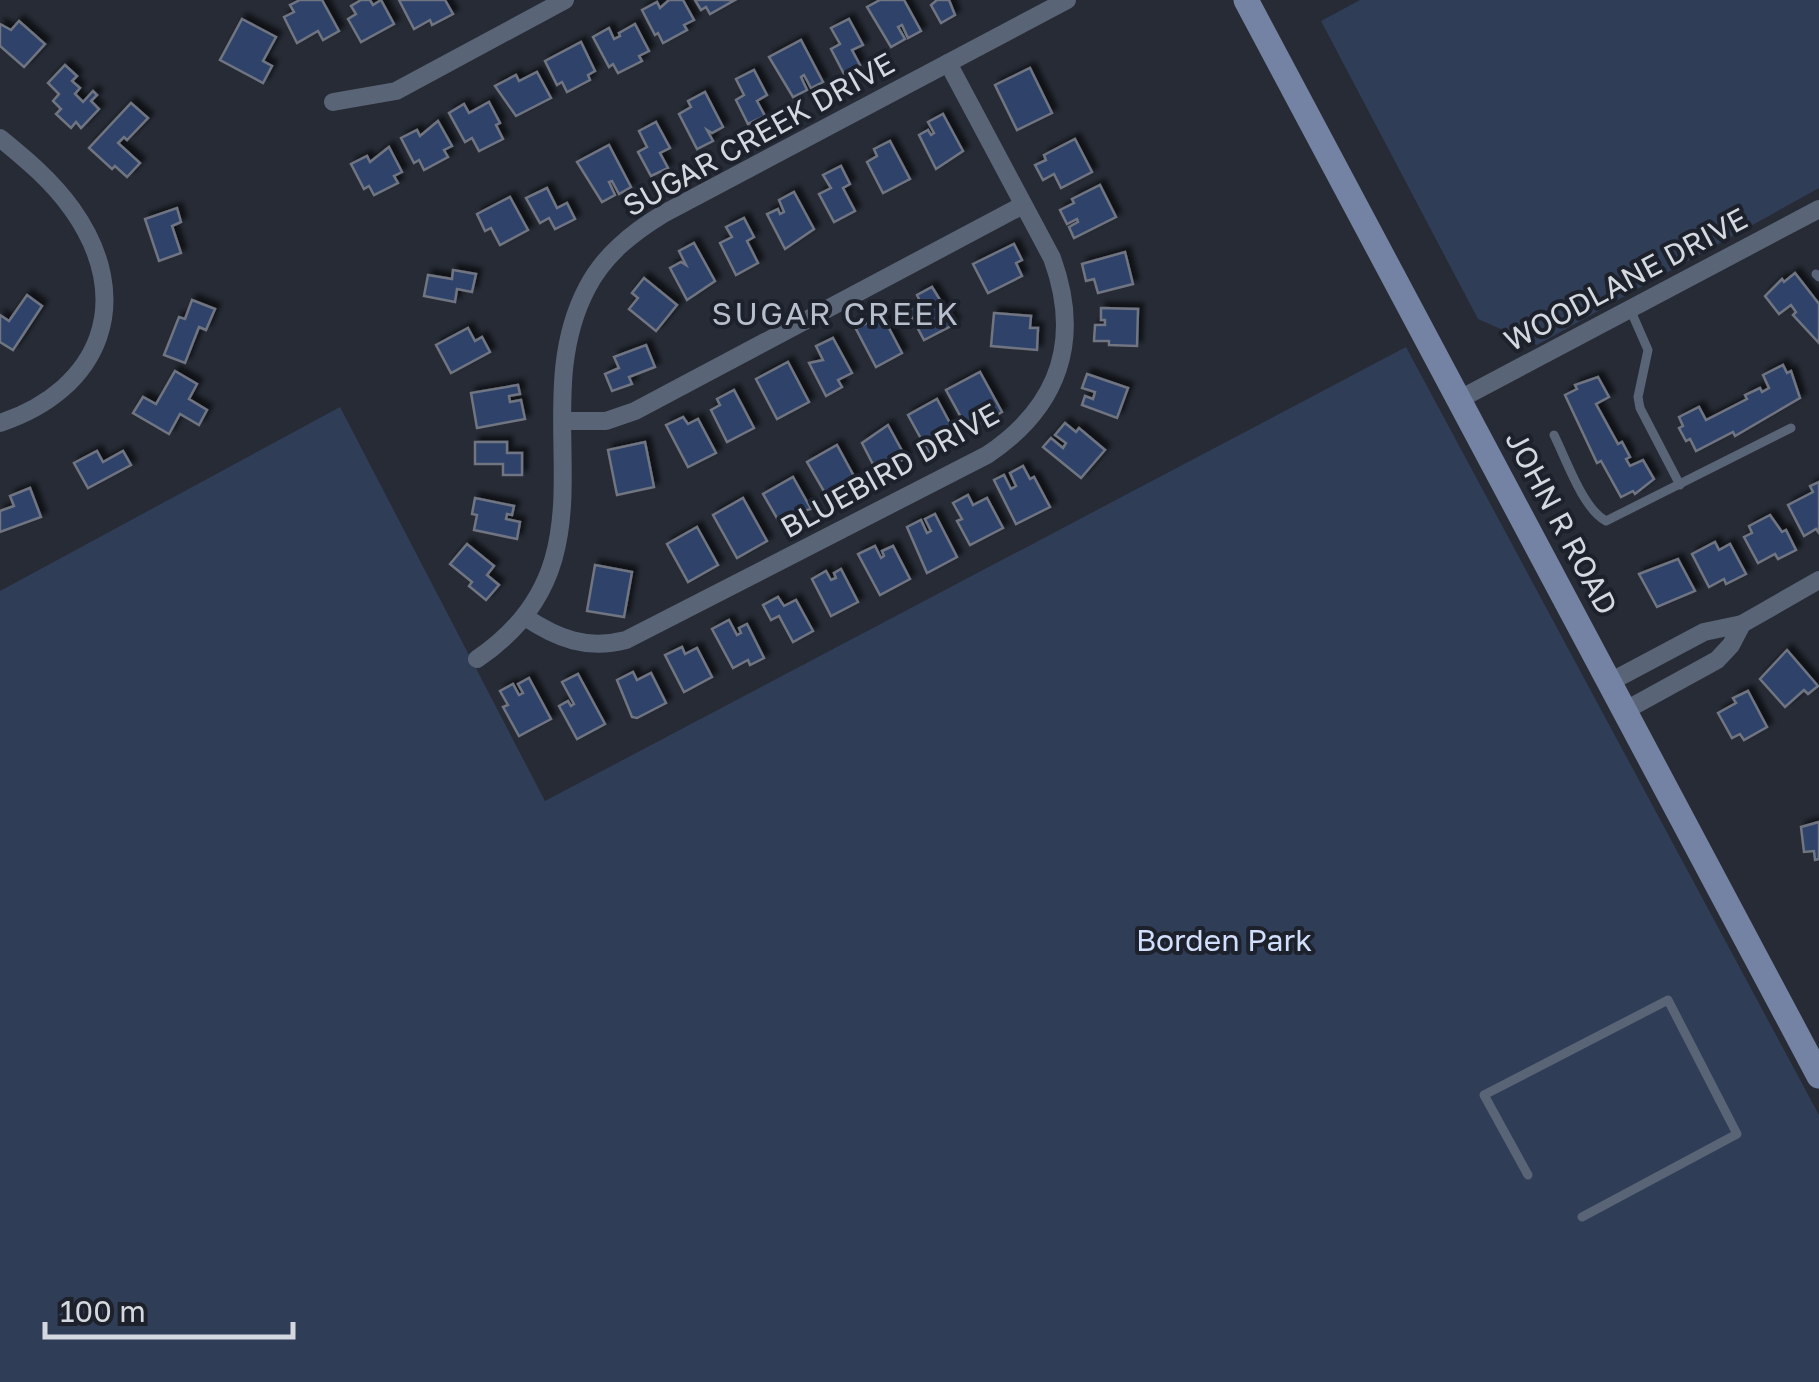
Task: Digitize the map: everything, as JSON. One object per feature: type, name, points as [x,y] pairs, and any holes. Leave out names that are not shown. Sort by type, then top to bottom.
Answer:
[{"type":"main road","name":"JOHN R ROAD","points":[[1246,0],[1819,1076]]},
{"type":"street","points":[[333,102],[396,91],[565,0]]},
{"type":"street","name":"SUGAR CREEK DRIVE","points":[[477,659],[524,617],[543,586],[558,546],[565,364],[576,311],[597,271],[627,238],[663,214],[1068,0]]},
{"type":"street","name":"BLUEBIRD DRIVE","points":[[524,617],[544,630],[581,644],[602,646],[626,640],[1006,443],[1022,429],[1047,396],[1059,366],[1066,324],[1056,270],[948,63]]},
{"type":"street","points":[[0,138],[34,166],[72,209],[94,248],[103,279],[105,319],[97,344],[79,374],[44,404],[0,423]]},
{"type":"street","points":[[564,422],[606,421],[634,411],[1023,204]]},
{"type":"street","name":"WOODLANE DRIVE","points":[[1458,400],[1819,209]]},
{"type":"street","points":[[1610,682],[1704,632],[1742,624],[1819,580]]},
{"type":"street","points":[[1626,710],[1717,660],[1731,646],[1742,624]]},
{"type":"lane","points":[[1630,309],[1648,350],[1638,397],[1640,408],[1680,485]]},
{"type":"lane","points":[[1554,435],[1585,497],[1599,518],[1606,521],[1791,428]]},
{"type":"lane","points":[[1528,1174],[1484,1095],[1668,1000],[1737,1134],[1582,1216]]},
{"type":"green space","points":[[1360,0],[1819,0],[1819,188],[1537,345],[1478,319],[1321,21]]},
{"type":"green space","name":"Borden Park","points":[[1406,347],[1819,1115],[1819,1382],[0,1382],[0,591],[340,407],[545,801]]},
{"type":"building","points":[[300,0],[322,0],[339,31],[323,40],[318,31],[297,43],[284,17],[294,12],[290,5]]},
{"type":"building","points":[[370,0],[373,5],[381,0],[394,24],[361,42],[348,19],[356,14],[351,6]]},
{"type":"building","points":[[399,0],[445,0],[453,14],[414,29]]},
{"type":"building","points":[[669,0],[683,0],[694,20],[684,25],[687,30],[663,43],[642,10],[657,2],[660,8]]},
{"type":"building","points":[[695,0],[735,0],[710,14],[706,7],[701,10]]},
{"type":"building","points":[[880,0],[904,0],[921,31],[908,38],[902,25],[898,27],[905,39],[891,47],[867,7]]},
{"type":"building","points":[[937,0],[949,0],[955,15],[941,23],[931,5]]},
{"type":"building","points":[[242,19],[276,37],[263,61],[272,66],[263,83],[220,60]]},
{"type":"building","points":[[849,19],[863,45],[852,50],[860,65],[844,74],[831,49],[840,44],[831,28]]},
{"type":"building","points":[[19,21],[45,44],[24,67],[0,46],[0,24],[11,30]]},
{"type":"building","points":[[635,24],[649,51],[639,56],[642,61],[618,73],[613,64],[609,67],[593,37],[609,28],[614,39]]},
{"type":"building","points":[[801,40],[823,82],[811,88],[804,75],[801,77],[807,90],[793,97],[769,57]]},
{"type":"building","points":[[581,42],[595,71],[588,75],[590,80],[567,92],[562,82],[557,85],[545,61]]},
{"type":"building","points":[[65,65],[77,76],[72,81],[80,88],[75,94],[83,102],[93,91],[97,95],[91,101],[99,109],[81,128],[76,122],[71,128],[56,114],[61,109],[53,101],[59,94],[48,83]]},
{"type":"building","points":[[1030,68],[1052,113],[1017,130],[995,85]]},
{"type":"building","points":[[754,70],[767,95],[757,101],[765,116],[748,124],[736,100],[744,95],[736,79]]},
{"type":"building","points":[[537,72],[551,98],[516,116],[495,86],[516,75],[519,81]]},
{"type":"building","points":[[705,92],[723,127],[712,133],[707,130],[713,141],[697,149],[679,114],[691,107],[688,101]]},
{"type":"building","points":[[489,102],[503,139],[479,151],[472,138],[465,142],[449,113],[464,104],[469,113]]},
{"type":"building","points":[[131,103],[148,118],[127,140],[124,137],[118,143],[140,163],[127,177],[89,148]]},
{"type":"building","points":[[943,114],[963,151],[936,169],[919,135],[928,130],[931,135],[934,133],[928,122]]},
{"type":"building","points":[[438,121],[452,146],[444,150],[448,157],[424,170],[419,160],[414,163],[401,138],[417,130],[420,136]]},
{"type":"building","points":[[656,122],[670,148],[660,153],[668,168],[651,176],[638,152],[647,147],[639,131]]},
{"type":"building","points":[[1075,139],[1092,172],[1061,188],[1054,174],[1043,180],[1035,165],[1046,160],[1044,155]]},
{"type":"building","points":[[890,141],[910,179],[883,193],[867,162],[877,156],[874,149]]},
{"type":"building","points":[[609,145],[631,187],[619,194],[609,182],[615,195],[602,202],[577,162]]},
{"type":"building","points":[[389,147],[402,172],[394,176],[398,183],[374,195],[369,186],[364,189],[351,164],[367,156],[370,162]]},
{"type":"building","points":[[841,166],[850,184],[843,188],[855,211],[834,222],[819,194],[831,188],[823,175]]},
{"type":"building","points":[[1100,185],[1116,217],[1074,238],[1069,227],[1077,219],[1067,224],[1060,210]]},
{"type":"building","points":[[547,188],[557,208],[567,203],[575,219],[555,229],[549,218],[540,223],[526,198]]},
{"type":"building","points":[[794,192],[814,229],[785,249],[767,214],[778,209],[780,214],[784,212],[779,200]]},
{"type":"building","points":[[510,197],[528,230],[500,245],[491,228],[485,231],[477,214]]},
{"type":"building","points":[[177,208],[181,222],[172,226],[181,253],[159,261],[145,219]]},
{"type":"building","points":[[744,218],[754,237],[747,241],[758,263],[736,275],[720,243],[732,237],[726,227]]},
{"type":"building","points":[[694,243],[715,281],[687,300],[670,268],[681,262],[686,265],[679,251]]},
{"type":"building","points":[[1014,244],[1022,260],[1016,263],[1022,276],[988,293],[973,264]]},
{"type":"building","points":[[1125,252],[1133,284],[1098,293],[1094,279],[1086,281],[1082,264]]},
{"type":"building","points":[[453,270],[476,274],[472,292],[457,289],[455,302],[424,296],[428,275],[452,279]]},
{"type":"building","points":[[1795,273],[1819,304],[1819,343],[1793,315],[1796,312],[1791,305],[1779,314],[1765,296],[1782,279],[1784,282]]},
{"type":"building","points":[[644,278],[677,305],[656,331],[629,309],[638,298],[632,293]]},
{"type":"building","points":[[932,287],[955,324],[924,340],[908,310],[921,303],[917,295]]},
{"type":"building","points":[[27,295],[42,306],[13,350],[0,342],[0,315],[9,321]]},
{"type":"building","points":[[192,300],[215,309],[206,330],[199,327],[185,363],[164,355],[179,317],[185,319]]},
{"type":"building","points":[[1101,308],[1138,309],[1137,346],[1094,341],[1095,325],[1105,325]]},
{"type":"building","points":[[994,313],[1031,316],[1030,328],[1038,328],[1037,350],[991,346]]},
{"type":"building","points":[[882,315],[902,353],[876,367],[856,329]]},
{"type":"building","points":[[468,328],[475,341],[482,337],[490,352],[451,373],[436,345]]},
{"type":"building","points":[[833,338],[852,373],[838,380],[842,387],[826,396],[809,363],[823,360],[816,346]]},
{"type":"building","points":[[646,345],[655,367],[629,377],[632,384],[612,391],[605,374],[619,368],[614,357]]},
{"type":"building","points":[[788,362],[809,402],[777,419],[756,379]]},
{"type":"building","points":[[1783,365],[1787,373],[1791,371],[1800,398],[1735,436],[1733,432],[1696,451],[1690,439],[1686,441],[1679,428],[1683,426],[1679,417],[1699,407],[1706,420],[1747,399],[1745,395],[1760,388],[1762,392],[1769,388],[1763,375]]},
{"type":"building","points":[[175,371],[197,384],[189,399],[207,410],[199,425],[180,414],[169,434],[133,413],[143,397],[156,404]]},
{"type":"building","points":[[980,372],[1002,412],[968,430],[946,390]]},
{"type":"building","points":[[1087,374],[1128,388],[1117,418],[1082,405],[1085,396],[1093,399],[1095,392],[1082,388]]},
{"type":"building","points":[[1598,377],[1609,397],[1596,404],[1618,444],[1622,442],[1630,457],[1626,459],[1630,466],[1643,460],[1654,479],[1635,494],[1633,491],[1621,497],[1601,461],[1597,463],[1565,395],[1577,389],[1575,385]]},
{"type":"building","points":[[518,385],[520,394],[509,396],[510,402],[521,400],[525,419],[477,428],[471,393]]},
{"type":"building","points":[[734,390],[754,428],[727,442],[711,410],[720,405],[717,399]]},
{"type":"building","points":[[937,399],[959,440],[930,455],[908,415]]},
{"type":"building","points":[[683,417],[688,424],[698,419],[716,453],[688,467],[666,425]]},
{"type":"building","points":[[1065,423],[1076,432],[1079,428],[1105,450],[1081,478],[1043,447],[1051,438],[1063,448],[1066,443],[1055,435]]},
{"type":"building","points":[[888,425],[906,458],[895,464],[899,470],[881,480],[862,443]]},
{"type":"building","points":[[475,442],[507,442],[507,453],[522,453],[522,475],[503,475],[503,464],[475,464]]},
{"type":"building","points":[[645,442],[654,487],[617,495],[608,450]]},
{"type":"building","points":[[837,445],[862,491],[850,497],[842,488],[847,499],[833,507],[807,462]]},
{"type":"building","points":[[97,451],[103,462],[123,451],[131,465],[88,488],[74,463]]},
{"type":"building","points":[[1023,466],[1030,479],[1034,477],[1050,507],[1016,524],[994,480],[1004,475],[1011,489],[1016,486],[1010,473]]},
{"type":"building","points":[[793,477],[811,509],[796,513],[801,523],[785,532],[763,494]]},
{"type":"building","points":[[1819,482],[1819,533],[1816,529],[1804,536],[1788,505],[1813,492],[1810,486]]},
{"type":"building","points":[[30,488],[41,517],[0,532],[0,511],[14,506],[10,496]]},
{"type":"building","points":[[968,495],[973,505],[987,498],[1003,528],[970,545],[957,521],[962,519],[953,503]]},
{"type":"building","points":[[475,498],[514,506],[512,515],[507,514],[506,519],[520,522],[517,539],[474,530]]},
{"type":"building","points":[[743,498],[767,541],[737,558],[713,515]]},
{"type":"building","points":[[935,514],[957,557],[927,573],[907,527],[921,520],[927,533],[931,531],[925,519]]},
{"type":"building","points":[[1770,515],[1782,532],[1786,530],[1796,550],[1778,559],[1775,554],[1758,563],[1744,537],[1752,533],[1749,526]]},
{"type":"building","points":[[697,527],[718,565],[688,582],[667,544]]},
{"type":"building","points":[[1715,542],[1719,550],[1730,544],[1746,574],[1709,587],[1692,554]]},
{"type":"building","points":[[467,544],[494,566],[487,575],[499,585],[486,600],[450,564]]},
{"type":"building","points":[[875,546],[881,558],[882,551],[893,546],[910,579],[880,595],[858,554]]},
{"type":"building","points":[[1678,559],[1695,591],[1657,607],[1639,574]]},
{"type":"building","points":[[595,565],[632,572],[624,617],[587,611]]},
{"type":"building","points":[[841,569],[858,602],[831,616],[812,579],[826,571],[831,580]]},
{"type":"building","points":[[778,597],[784,606],[796,600],[813,631],[793,642],[779,616],[771,620],[763,605]]},
{"type":"building","points":[[729,620],[737,635],[741,633],[739,628],[747,624],[764,658],[750,665],[748,660],[733,668],[712,629]]},
{"type":"building","points":[[682,647],[685,654],[697,648],[712,677],[684,692],[665,655]]},
{"type":"building","points":[[1787,650],[1818,686],[1808,694],[1804,690],[1785,707],[1760,679]]},
{"type":"building","points":[[633,672],[637,680],[651,673],[666,703],[637,718],[632,717],[617,680]]},
{"type":"building","points":[[578,674],[605,724],[577,739],[559,706],[568,701],[571,706],[574,704],[562,682]]},
{"type":"building","points":[[529,678],[551,719],[519,736],[503,707],[508,705],[500,691],[513,684],[519,695],[523,693],[518,684]]},
{"type":"building","points":[[1748,691],[1767,727],[1744,740],[1740,734],[1732,738],[1718,713],[1736,703],[1733,698]]},
{"type":"building","points":[[1819,822],[1819,859],[1815,860],[1814,851],[1804,852],[1801,827]]},
{"type":"district","name":"SUGAR CREEK","points":[[836,314]]}]
